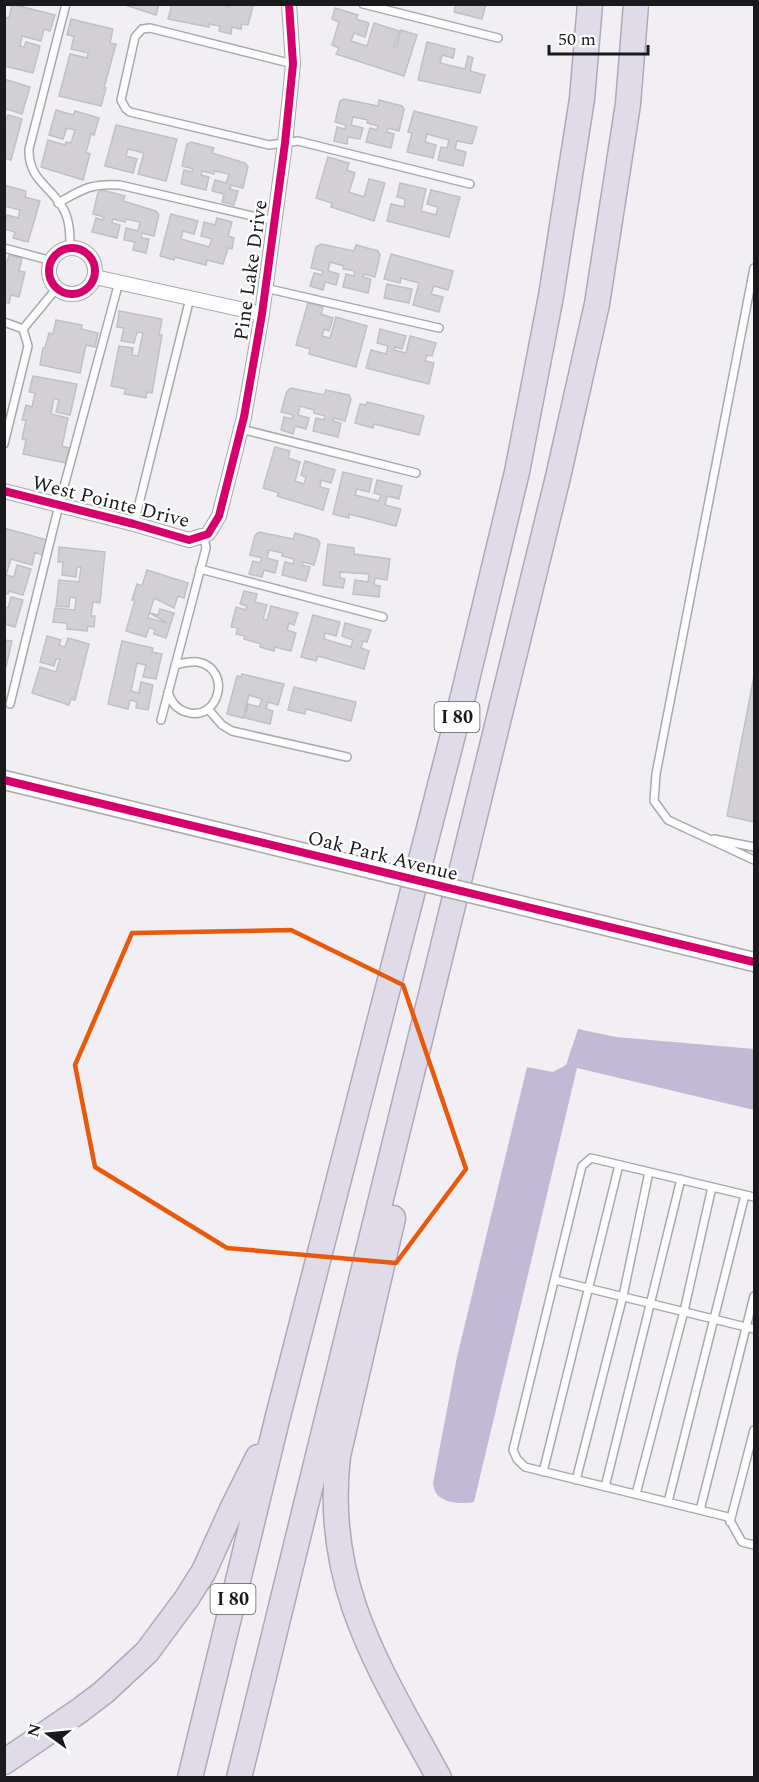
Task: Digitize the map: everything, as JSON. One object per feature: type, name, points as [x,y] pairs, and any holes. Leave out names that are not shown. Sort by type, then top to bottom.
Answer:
[{"type":"highway","name":"I 80","points":[[190,1778],[277,1420],[458,715],[517,472],[551,296],[582,99],[590,4]]},
{"type":"highway","name":"I 80","points":[[239,1778],[558,477],[597,304],[628,104],[636,4]]},
{"type":"highway","points":[[439,1778],[360,1626],[340,1557],[335,1492],[339,1456],[429,1061],[450,917]]},
{"type":"highway","points":[[4,1762],[104,1692],[147,1652],[187,1598],[204,1570],[277,1420]]},
{"type":"street","name":"Pine Lake Drive","points":[[206,535],[219,516],[241,429],[262,314],[293,64],[289,4]]},
{"type":"street","points":[[70,248],[84,251],[89,256],[93,262],[95,277],[88,289],[75,295],[56,289],[49,277],[52,261],[58,253],[70,248]]},
{"type":"street","points":[[95,277],[262,314]]},
{"type":"street","name":"West Pointe Drive","points":[[4,491],[189,540],[206,535]]},
{"type":"street","name":"Oak Park Avenue","points":[[4,780],[754,962]]},
{"type":"lane","points":[[66,4],[29,149],[29,162],[33,173],[64,209],[70,227],[70,248]]},
{"type":"lane","points":[[363,4],[498,38]]},
{"type":"lane","points":[[293,64],[146,28],[139,31],[135,37],[121,96],[123,105],[130,112],[270,145],[298,141],[470,184]]},
{"type":"lane","points":[[58,203],[87,187],[101,184],[120,185],[274,221]]},
{"type":"lane","points":[[4,248],[52,261]]},
{"type":"lane","points":[[754,268],[656,774],[654,801],[668,820],[754,860]]},
{"type":"lane","points":[[10,704],[59,505],[119,282]]},
{"type":"lane","points":[[265,288],[440,328]]},
{"type":"lane","points":[[23,329],[56,289]]},
{"type":"lane","points":[[134,524],[190,298]]},
{"type":"lane","points":[[4,322],[23,329]]},
{"type":"lane","points":[[4,444],[28,346],[23,329]]},
{"type":"lane","points":[[241,429],[416,473]]},
{"type":"lane","points":[[161,720],[206,548],[206,535]]},
{"type":"lane","points":[[200,569],[382,617]]},
{"type":"lane","points":[[168,692],[171,700],[183,712],[192,714],[208,709],[218,696],[218,679],[214,672],[200,662],[175,665]]},
{"type":"lane","points":[[208,709],[222,725],[232,730],[347,757]]},
{"type":"lane","points":[[703,837],[754,847]]},
{"type":"lane","points":[[754,1197],[591,1158],[582,1167],[513,1450],[517,1460],[525,1467],[728,1517],[742,1542],[754,1545]]},
{"type":"lane","points":[[543,1472],[619,1165]]},
{"type":"lane","points":[[576,1480],[623,1296],[649,1172]]},
{"type":"lane","points":[[605,1487],[681,1179]]},
{"type":"lane","points":[[636,1494],[684,1311],[712,1187]]},
{"type":"lane","points":[[668,1502],[745,1195]]},
{"type":"lane","points":[[555,1280],[751,1328]]},
{"type":"lane","points":[[700,1510],[751,1328],[754,1296]]},
{"type":"lane","points":[[730,1522],[754,1430]]},
{"type":"highlighted area","points":[[291,930],[403,985],[466,1169],[396,1263],[227,1248],[95,1167],[75,1065],[132,933]]},
{"type":"shaded area","points":[[578,1029],[616,1037],[754,1049],[754,1110],[577,1068],[474,1502],[448,1501],[439,1497],[434,1490],[433,1483],[457,1357],[527,1067],[553,1072],[566,1065]]},
{"type":"building","points":[[12,4],[55,15],[50,31],[44,29],[41,41],[22,36],[20,46],[24,47],[26,42],[40,46],[33,73],[4,66],[4,17],[9,18]]},
{"type":"building","points":[[122,4],[159,4],[156,15]]},
{"type":"building","points":[[172,4],[218,4],[229,7],[228,4],[245,4],[253,6],[248,25],[242,24],[241,29],[232,27],[231,34],[219,31],[220,26],[209,24],[209,27],[168,19]]},
{"type":"building","points":[[456,4],[486,4],[482,19],[454,12]]},
{"type":"building","points":[[335,8],[358,15],[356,19],[369,23],[365,37],[354,33],[351,41],[367,46],[374,23],[399,31],[394,47],[396,48],[401,30],[417,35],[404,76],[336,54],[339,48],[332,45],[339,22],[332,19]]},
{"type":"building","points":[[71,19],[113,29],[110,43],[116,44],[101,106],[59,96],[70,54],[87,58],[88,53],[71,49],[74,36],[67,35]]},
{"type":"building","points":[[427,42],[455,49],[453,58],[442,55],[440,63],[465,69],[468,56],[473,58],[470,71],[485,75],[480,93],[418,80]]},
{"type":"building","points":[[4,79],[30,87],[22,114],[7,109],[4,112]]},
{"type":"building","points":[[344,99],[378,106],[379,100],[402,106],[404,109],[399,131],[388,128],[387,132],[394,134],[391,148],[366,142],[370,128],[377,130],[378,126],[367,123],[368,120],[353,117],[351,125],[363,128],[360,139],[348,137],[347,144],[334,141],[337,127],[345,129],[346,125],[335,122],[340,101]]},
{"type":"building","points":[[56,110],[73,115],[75,111],[99,118],[86,152],[90,154],[83,180],[41,167],[48,140],[65,145],[66,142],[71,143],[75,130],[67,128],[63,139],[49,135]]},
{"type":"building","points":[[414,111],[477,127],[472,144],[457,141],[455,149],[466,152],[463,166],[438,160],[441,147],[447,148],[449,140],[427,134],[425,142],[436,145],[433,158],[407,152],[412,133],[408,132]]},
{"type":"building","points":[[8,115],[22,119],[11,160],[4,158],[4,126]]},
{"type":"building","points":[[116,125],[177,139],[166,181],[138,174],[144,153],[128,149],[126,156],[137,159],[133,173],[105,166]]},
{"type":"building","points":[[191,142],[214,148],[212,153],[245,163],[248,167],[243,188],[231,185],[230,189],[238,191],[234,205],[222,202],[224,194],[212,191],[215,180],[226,183],[229,174],[202,171],[201,175],[209,177],[206,190],[181,184],[184,170],[192,172],[193,169],[182,166],[187,144]]},
{"type":"building","points":[[328,157],[349,163],[347,170],[355,173],[349,192],[364,197],[369,179],[385,183],[374,221],[331,207],[332,203],[316,198]]},
{"type":"building","points":[[400,183],[426,189],[421,211],[436,215],[438,207],[427,204],[431,190],[460,197],[449,237],[387,221],[391,204],[404,207],[405,199],[397,197]]},
{"type":"building","points":[[4,185],[26,191],[25,197],[40,201],[28,242],[13,238],[15,232],[4,229],[7,215],[18,218],[20,210],[4,206]]},
{"type":"building","points":[[102,190],[125,196],[123,201],[156,211],[159,215],[154,236],[142,233],[141,238],[149,239],[146,253],[133,250],[135,242],[124,240],[126,228],[138,231],[140,222],[113,219],[112,223],[120,225],[117,238],[92,232],[96,218],[103,220],[104,217],[93,214],[98,192]]},
{"type":"building","points":[[171,214],[198,221],[194,234],[183,231],[181,239],[209,247],[212,239],[201,236],[204,222],[215,225],[217,218],[232,222],[228,236],[234,238],[232,249],[228,248],[223,264],[207,260],[206,265],[175,257],[174,260],[160,256]]},
{"type":"building","points":[[321,244],[354,251],[356,245],[378,251],[380,255],[375,277],[364,274],[363,277],[371,279],[368,293],[343,287],[346,274],[354,276],[355,271],[343,269],[344,266],[330,262],[328,271],[339,274],[336,285],[325,282],[323,290],[310,286],[314,273],[322,275],[323,271],[311,268],[316,247]]},
{"type":"building","points":[[391,254],[453,271],[448,290],[434,286],[431,294],[443,297],[439,312],[413,305],[419,283],[401,278],[400,283],[384,279]]},
{"type":"building","points":[[9,255],[22,258],[19,271],[25,272],[19,297],[11,295],[9,303],[4,302],[4,261],[7,262]]},
{"type":"building","points":[[387,284],[412,289],[409,303],[384,298]]},
{"type":"building","points":[[308,303],[323,307],[321,314],[333,318],[329,331],[324,329],[322,336],[330,338],[336,317],[367,326],[356,367],[309,354],[310,349],[296,345]]},
{"type":"building","points":[[119,311],[162,319],[159,335],[162,335],[152,393],[147,392],[146,398],[124,394],[126,389],[111,386],[119,346],[133,348],[132,355],[138,356],[143,333],[137,332],[134,343],[121,341],[124,328],[117,327]]},
{"type":"building","points":[[56,320],[82,325],[81,329],[98,333],[95,347],[86,345],[80,373],[40,365],[43,348],[45,348],[49,333],[53,334]]},
{"type":"building","points":[[380,329],[406,336],[402,349],[395,347],[394,350],[406,353],[410,336],[436,343],[432,356],[427,355],[425,361],[434,363],[429,384],[366,368],[371,350],[386,354],[388,346],[377,343]]},
{"type":"building","points":[[33,376],[77,384],[70,415],[56,412],[59,400],[54,398],[51,414],[68,418],[62,446],[69,448],[66,463],[23,454],[26,440],[22,439],[26,420],[22,420],[26,405],[32,407],[35,393],[29,392]]},
{"type":"building","points":[[291,388],[324,395],[326,390],[349,395],[351,399],[345,421],[334,418],[333,421],[341,423],[338,437],[313,431],[316,418],[324,420],[325,416],[300,406],[298,415],[309,418],[306,429],[295,426],[293,434],[281,430],[284,417],[292,419],[293,415],[281,412],[287,391]]},
{"type":"building","points":[[367,402],[424,416],[419,435],[374,424],[373,428],[355,423],[360,404],[366,405]]},
{"type":"building","points":[[275,447],[290,451],[288,458],[300,462],[295,481],[304,484],[306,477],[301,475],[305,461],[335,470],[331,483],[321,480],[320,487],[329,489],[323,510],[277,496],[279,493],[263,488]]},
{"type":"building","points":[[343,472],[372,479],[369,492],[357,489],[355,495],[379,501],[381,495],[374,493],[377,480],[402,486],[399,499],[387,496],[385,505],[401,509],[396,526],[349,514],[349,518],[333,514]]},
{"type":"building","points":[[4,528],[47,540],[42,555],[35,552],[32,565],[11,559],[6,575],[14,577],[17,565],[31,569],[23,595],[9,591],[8,594],[4,593]]},
{"type":"building","points":[[259,532],[293,539],[295,533],[317,539],[320,543],[314,565],[303,562],[302,565],[310,567],[306,581],[282,575],[285,562],[293,564],[294,559],[282,556],[283,553],[269,550],[267,558],[278,561],[275,573],[264,570],[262,577],[249,574],[253,561],[260,563],[262,558],[250,555],[255,535]]},
{"type":"building","points":[[328,544],[354,548],[354,554],[390,559],[387,580],[375,578],[374,585],[380,586],[379,597],[353,594],[355,580],[368,582],[369,574],[340,572],[340,578],[345,579],[343,588],[323,585]]},
{"type":"building","points":[[59,547],[105,552],[100,603],[93,602],[91,616],[95,616],[94,627],[88,626],[87,631],[67,629],[67,623],[53,622],[55,608],[75,610],[76,598],[70,597],[69,607],[56,606],[59,580],[79,582],[81,567],[77,567],[76,577],[62,575],[63,562],[58,562]]},
{"type":"building","points":[[147,570],[188,583],[184,598],[178,596],[174,608],[154,598],[148,618],[167,623],[150,613],[158,615],[160,609],[174,613],[166,638],[154,634],[155,629],[149,628],[146,637],[126,631],[137,584],[142,586]]},
{"type":"building","points":[[244,591],[257,594],[255,602],[267,605],[263,619],[267,620],[271,606],[298,613],[294,625],[289,623],[287,630],[296,633],[291,651],[275,647],[274,651],[260,647],[261,644],[236,634],[238,628],[231,627],[236,607],[246,610],[247,606],[240,604]]},
{"type":"building","points":[[11,597],[23,600],[15,627],[4,624],[4,607],[8,608]]},
{"type":"building","points":[[313,615],[340,622],[336,636],[325,633],[324,639],[351,647],[353,640],[342,636],[345,623],[371,630],[367,642],[363,641],[361,648],[369,651],[364,669],[318,656],[316,661],[301,657]]},
{"type":"building","points":[[47,636],[61,640],[59,645],[65,647],[68,638],[89,644],[75,700],[71,699],[69,705],[32,693],[40,667],[56,672],[60,659],[56,659],[54,666],[40,662]]},
{"type":"building","points":[[4,640],[12,641],[6,667],[4,667]]},
{"type":"building","points":[[122,641],[153,648],[152,652],[162,654],[156,679],[143,677],[146,665],[137,663],[131,691],[139,693],[141,682],[153,685],[148,710],[136,708],[137,702],[130,700],[128,709],[108,704]]},
{"type":"building","points":[[242,674],[284,684],[278,705],[268,702],[266,709],[273,711],[270,724],[245,718],[248,704],[259,707],[262,699],[249,695],[243,718],[227,714],[237,676],[241,677]]},
{"type":"building","points":[[754,676],[754,822],[727,816]]},
{"type":"building","points":[[294,687],[356,702],[351,721],[306,709],[305,714],[288,710]]},
{"type":"cycle path","points":[[4,491],[189,540],[208,534],[219,516],[244,417],[262,314],[293,64],[289,4]]},
{"type":"cycle path","points":[[72,248],[88,255],[95,271],[88,287],[72,294],[56,287],[49,271],[56,255],[72,248]]},
{"type":"cycle path","points":[[4,780],[754,962]]}]
